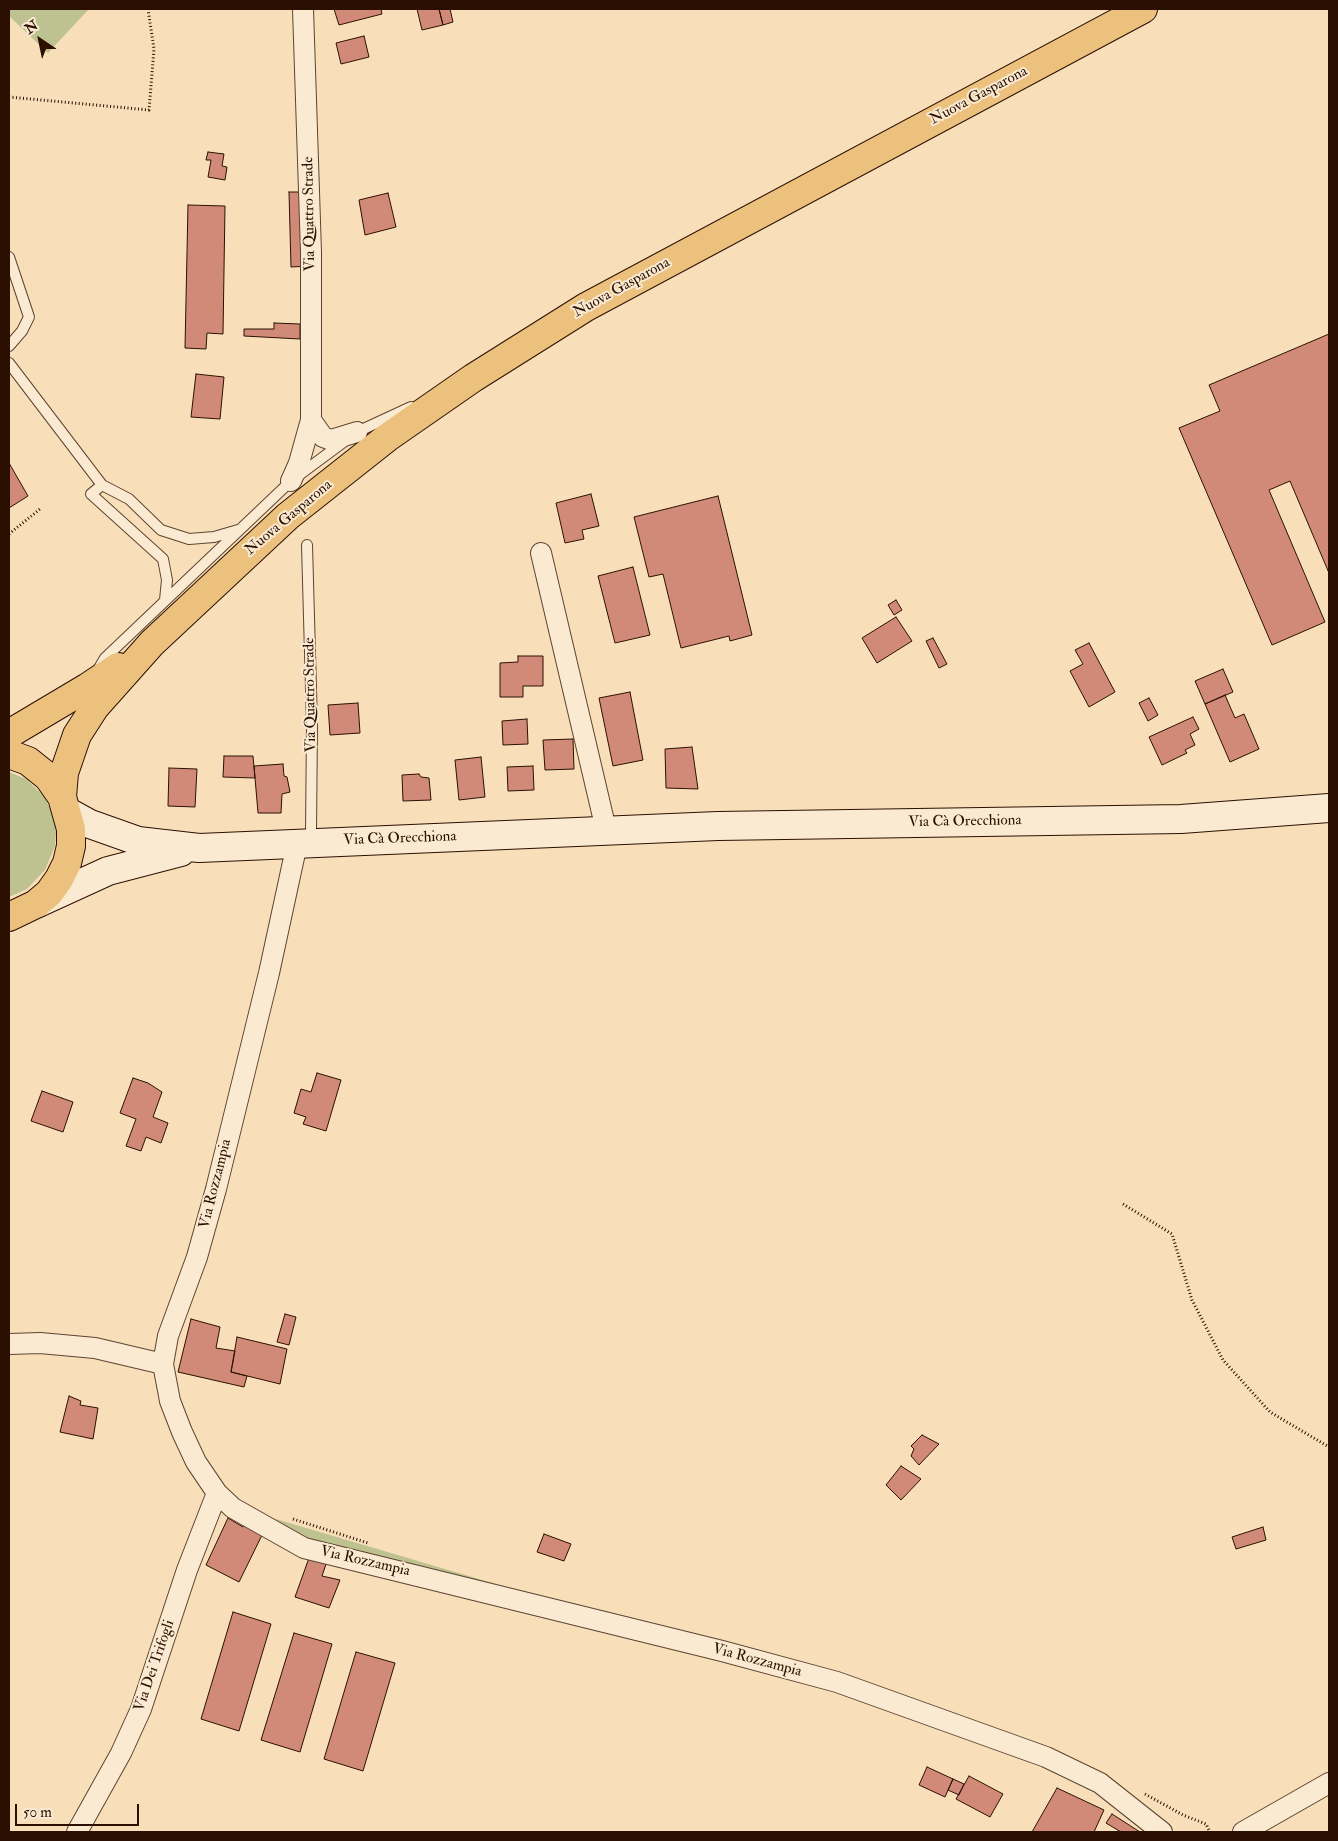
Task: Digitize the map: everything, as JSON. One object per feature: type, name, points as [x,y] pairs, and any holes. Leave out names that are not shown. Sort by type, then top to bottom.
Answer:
[{"type":"main road","name":"Nuova Gasparona","points":[[9,916],[36,904],[49,893],[67,864],[71,846],[65,805],[64,773],[77,735],[96,707],[152,644],[288,516],[388,437],[473,378],[586,307],[1143,9]]},
{"type":"main road","name":"Nuova Gasparona","points":[[9,734],[88,687],[152,644]]},
{"type":"main road","points":[[9,754],[39,768],[48,777],[65,805]]},
{"type":"main road","name":"Via Cà Orecchiona","points":[[65,805],[90,824],[138,841],[199,848],[718,826],[1181,819],[1329,808]]},
{"type":"main road","name":"Via Cà Orecchiona","points":[[36,904],[108,871],[199,848]]},
{"type":"street","name":"Via Quattro Strade","points":[[291,481],[300,463],[311,420],[311,252],[303,9]]},
{"type":"street","points":[[311,420],[323,437],[331,440],[357,432]]},
{"type":"street","points":[[542,553],[604,821],[601,831]]},
{"type":"street","name":"Via Rozzampia","points":[[304,843],[296,853],[269,973],[216,1189],[197,1257],[168,1336],[163,1364],[170,1400],[182,1432],[196,1462],[217,1492],[232,1508],[304,1548],[713,1648],[837,1682],[1046,1757],[1100,1783],[1162,1832]]},
{"type":"street","points":[[9,1344],[95,1348],[163,1364]]},
{"type":"street","name":"Via Dei Trifogli","points":[[77,1832],[121,1753],[141,1709],[184,1579],[217,1492]]},
{"type":"street","points":[[1243,1832],[1329,1784]]},
{"type":"lane","points":[[9,257],[29,318],[22,331],[9,346]]},
{"type":"lane","points":[[9,363],[102,485],[129,499],[161,530],[177,537],[189,539],[214,537],[241,529]]},
{"type":"lane","points":[[88,687],[105,658],[291,481],[357,432],[473,378]]},
{"type":"lane","points":[[102,485],[91,494],[163,559],[167,580],[165,600]]},
{"type":"lane","name":"Via Quattro Strade","points":[[304,843],[311,832],[312,725],[307,545]]},
{"type":"path","points":[[9,97],[149,110],[154,49],[148,9]]},
{"type":"path","points":[[9,534],[40,509]]},
{"type":"path","points":[[1123,1204],[1172,1234],[1192,1300],[1222,1360],[1270,1412],[1329,1447]]},
{"type":"green space","points":[[9,9],[89,9],[48,53],[9,16]]},
{"type":"green space","points":[[9,772],[26,779],[45,797],[55,821],[56,833],[55,846],[45,870],[27,889],[9,897]]},
{"type":"green space","points":[[269,1517],[523,1592],[328,1547],[295,1534]]},
{"type":"building","points":[[334,9],[381,9],[382,14],[339,25]]},
{"type":"building","points":[[417,9],[439,9],[443,25],[422,30]]},
{"type":"building","points":[[439,9],[450,9],[453,22],[443,25]]},
{"type":"building","points":[[364,36],[369,57],[341,64],[336,43]]},
{"type":"building","points":[[208,152],[224,154],[222,166],[227,167],[225,180],[208,177],[211,160],[206,160]]},
{"type":"building","points":[[289,192],[309,192],[310,266],[291,267]]},
{"type":"building","points":[[388,193],[396,227],[365,235],[359,200]]},
{"type":"building","points":[[188,205],[225,206],[223,334],[207,333],[206,349],[185,348]]},
{"type":"building","points":[[274,323],[300,324],[300,339],[244,336],[244,329],[274,329]]},
{"type":"building","points":[[1329,334],[1329,573],[1290,481],[1269,490],[1325,622],[1272,645],[1179,428],[1220,411],[1209,385]]},
{"type":"building","points":[[196,374],[224,377],[220,419],[191,417]]},
{"type":"building","points":[[9,463],[28,496],[9,508]]},
{"type":"building","points":[[591,494],[599,526],[582,530],[584,539],[565,543],[556,503]]},
{"type":"building","points":[[718,496],[752,635],[730,641],[729,636],[681,648],[663,574],[649,577],[634,517]]},
{"type":"building","points":[[633,567],[650,635],[615,643],[598,576]]},
{"type":"building","points":[[896,600],[902,610],[894,615],[888,605]]},
{"type":"building","points":[[896,617],[912,641],[877,663],[862,638]]},
{"type":"building","points":[[933,638],[947,664],[939,668],[926,641]]},
{"type":"building","points":[[1089,643],[1115,692],[1089,707],[1070,671],[1083,664],[1075,650]]},
{"type":"building","points":[[518,656],[543,656],[543,686],[523,686],[523,697],[500,697],[500,663],[518,662]]},
{"type":"building","points":[[1223,669],[1233,692],[1205,704],[1195,681]]},
{"type":"building","points":[[630,692],[643,760],[613,766],[599,698]]},
{"type":"building","points":[[1225,695],[1235,718],[1244,714],[1259,749],[1230,762],[1205,704]]},
{"type":"building","points":[[1149,698],[1158,715],[1148,721],[1139,703]]},
{"type":"building","points":[[358,703],[360,733],[330,735],[328,705]]},
{"type":"building","points":[[1193,717],[1199,729],[1190,734],[1195,745],[1185,750],[1187,753],[1162,765],[1149,737]]},
{"type":"building","points":[[527,719],[528,744],[503,745],[502,721]]},
{"type":"building","points":[[573,739],[574,769],[545,770],[543,740]]},
{"type":"building","points":[[692,747],[698,789],[666,788],[665,749]]},
{"type":"building","points":[[224,756],[253,756],[255,778],[223,777]]},
{"type":"building","points":[[481,757],[485,797],[459,800],[455,760]]},
{"type":"building","points":[[283,764],[284,776],[287,777],[290,792],[282,794],[281,813],[258,813],[254,766]]},
{"type":"building","points":[[533,766],[534,790],[508,791],[507,767]]},
{"type":"building","points":[[169,768],[197,769],[195,807],[168,806]]},
{"type":"building","points":[[419,774],[421,777],[429,778],[431,800],[403,801],[402,775]]},
{"type":"building","points":[[317,1073],[341,1080],[326,1131],[303,1124],[306,1117],[294,1113],[301,1089],[311,1092]]},
{"type":"building","points":[[133,1078],[148,1083],[162,1092],[153,1117],[168,1123],[161,1143],[146,1137],[141,1151],[126,1146],[136,1119],[120,1113]]},
{"type":"building","points":[[42,1091],[73,1102],[63,1132],[31,1121]]},
{"type":"building","points":[[285,1314],[296,1317],[289,1345],[277,1342]]},
{"type":"building","points":[[191,1319],[220,1327],[216,1348],[235,1351],[231,1372],[247,1376],[244,1387],[178,1372]]},
{"type":"building","points":[[237,1337],[287,1349],[280,1384],[231,1372]]},
{"type":"building","points":[[69,1396],[81,1401],[80,1405],[98,1408],[93,1439],[60,1432]]},
{"type":"building","points":[[922,1435],[939,1444],[919,1465],[911,1456],[914,1449],[911,1446]]},
{"type":"building","points":[[901,1466],[921,1479],[901,1500],[886,1485]]},
{"type":"building","points":[[228,1518],[243,1527],[246,1520],[265,1529],[239,1582],[206,1565]]},
{"type":"building","points":[[1263,1527],[1266,1540],[1236,1549],[1232,1537]]},
{"type":"building","points":[[544,1534],[571,1544],[564,1561],[537,1552]]},
{"type":"building","points":[[309,1558],[326,1564],[322,1576],[340,1580],[329,1608],[295,1597]]},
{"type":"building","points":[[233,1612],[271,1624],[239,1731],[201,1719]]},
{"type":"building","points":[[294,1633],[332,1644],[300,1752],[261,1740]]},
{"type":"building","points":[[356,1652],[395,1663],[363,1771],[324,1759]]},
{"type":"building","points":[[927,1767],[953,1779],[945,1797],[919,1785]]},
{"type":"building","points":[[969,1776],[1003,1794],[990,1817],[956,1799]]},
{"type":"building","points":[[953,1779],[964,1784],[959,1795],[948,1790]]},
{"type":"building","points":[[1057,1788],[1104,1810],[1094,1832],[1032,1832]]},
{"type":"building","points":[[1112,1814],[1140,1832],[1121,1832],[1106,1823]]}]
